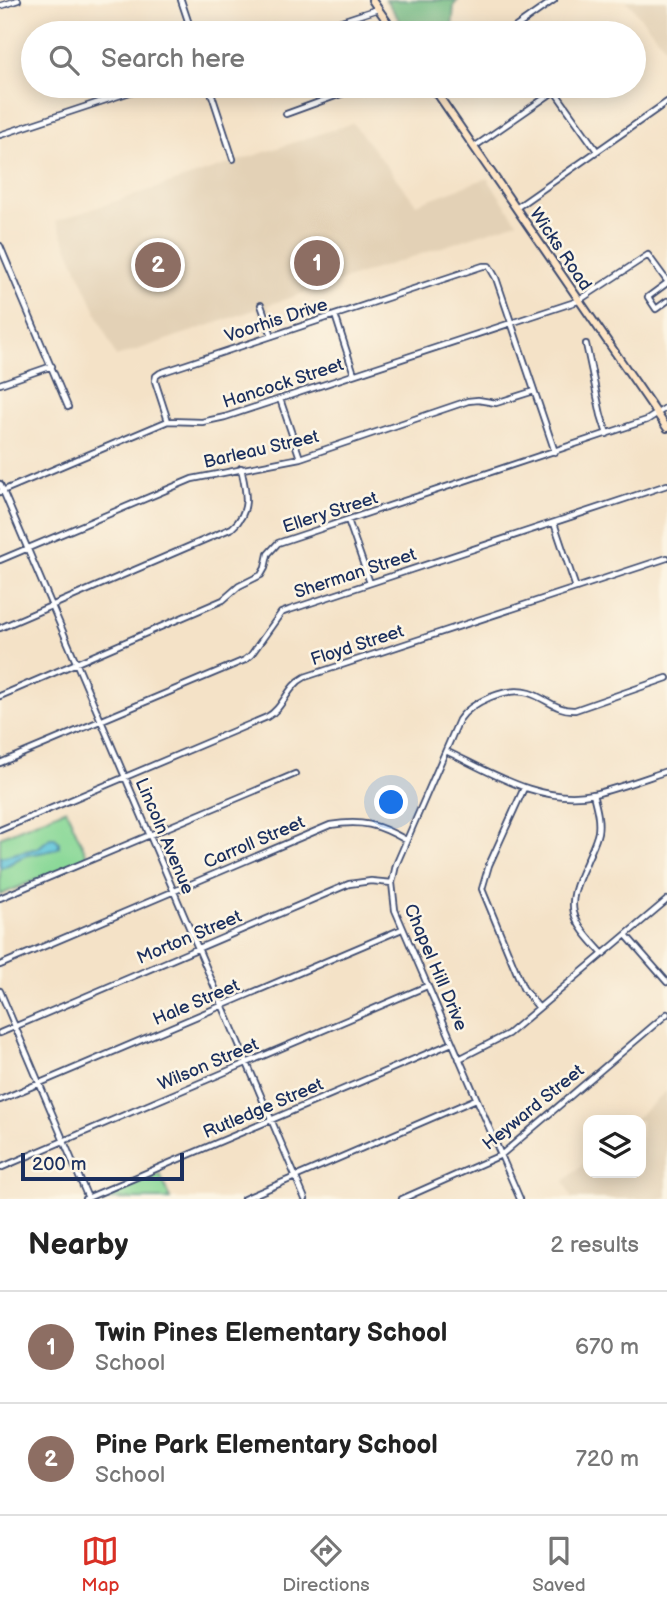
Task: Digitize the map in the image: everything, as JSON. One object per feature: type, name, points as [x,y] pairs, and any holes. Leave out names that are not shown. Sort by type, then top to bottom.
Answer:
[{"type":"main road","points":[[372,0],[386,21]]},
{"type":"main road","name":"Wicks Road","points":[[440,98],[667,428]]},
{"type":"street","points":[[0,6],[18,0]]},
{"type":"street","points":[[181,0],[187,21]]},
{"type":"street","points":[[526,21],[554,0]]},
{"type":"street","points":[[342,21],[378,9]]},
{"type":"street","points":[[0,135],[112,98]]},
{"type":"street","points":[[213,98],[233,159]]},
{"type":"street","points":[[286,114],[330,98]]},
{"type":"street","points":[[474,147],[540,98]]},
{"type":"street","points":[[560,98],[597,151]]},
{"type":"street","points":[[516,208],[667,102]]},
{"type":"street","points":[[0,246],[3,259],[68,407]]},
{"type":"street","name":"Hancock Street","points":[[1,491],[168,421],[212,421],[578,301],[648,255],[667,282]]},
{"type":"street","name":"Voorhis Drive","points":[[168,421],[155,381],[156,376],[483,266],[489,266],[511,322]]},
{"type":"street","points":[[667,282],[648,297],[656,309],[667,301]]},
{"type":"street","points":[[261,305],[272,336]]},
{"type":"street","points":[[335,315],[354,374]]},
{"type":"street","points":[[511,322],[555,452]]},
{"type":"street","points":[[586,344],[607,434]]},
{"type":"street","points":[[0,384],[52,366]]},
{"type":"street","name":"Barleau Street","points":[[0,560],[176,485],[210,474],[300,458],[468,401],[496,403],[534,391]]},
{"type":"street","points":[[280,399],[300,458]]},
{"type":"street","name":"Ellery Street","points":[[0,695],[223,600],[239,586],[261,575],[268,554],[278,543],[607,434],[658,414],[667,407]]},
{"type":"street","points":[[0,628],[232,528],[240,521],[247,502],[242,468]]},
{"type":"street","name":"Lincoln Avenue","points":[[0,484],[305,1199]]},
{"type":"street","name":"Sherman Street","points":[[0,764],[245,660],[251,656],[281,613],[667,485]]},
{"type":"street","points":[[348,520],[370,583]]},
{"type":"street","points":[[554,523],[576,588]]},
{"type":"street","name":"Floyd Street","points":[[0,830],[267,717],[274,713],[293,685],[304,677],[667,558]]},
{"type":"street","name":"Chapel Hill Drive","points":[[520,1199],[402,929],[395,910],[392,883],[396,865],[466,709],[473,704],[516,691],[529,693],[559,709],[575,710],[667,678]]},
{"type":"street","points":[[446,751],[524,788],[556,796],[593,794],[667,771]]},
{"type":"street","points":[[0,898],[295,774]]},
{"type":"street","points":[[524,788],[489,865],[482,889],[523,988],[539,1008]]},
{"type":"street","points":[[593,794],[598,834],[577,882],[572,907],[581,929],[603,954]]},
{"type":"street","name":"Carroll Street","points":[[0,965],[330,825],[362,822],[406,840]]},
{"type":"street","name":"Morton Street","points":[[0,1033],[349,884],[371,881],[392,883]]},
{"type":"street","points":[[459,1059],[499,1041],[667,900]]},
{"type":"street","name":"Hale Street","points":[[0,1100],[402,929]]},
{"type":"street","points":[[626,935],[667,982]]},
{"type":"street","name":"Wilson Street","points":[[0,1168],[427,986]]},
{"type":"street","points":[[0,991],[87,1199]]},
{"type":"street","name":"Heyward Street","points":[[402,1199],[500,1155],[667,1014]]},
{"type":"street","name":"Rutledge Street","points":[[87,1199],[452,1043]]},
{"type":"street","points":[[244,1199],[476,1099]]},
{"type":"shaded area","points":[[626,0],[667,0],[667,49],[646,21]]},
{"type":"shaded area","points":[[353,123],[416,204],[487,178],[517,222],[268,305],[276,329],[265,333],[257,309],[116,357],[56,221]]},
{"type":"shaded area","points":[[667,1091],[667,1199],[572,1199],[564,1181],[583,1164],[583,1178],[646,1178],[646,1115],[640,1115]]},
{"type":"green space","points":[[386,0],[458,0],[454,5],[453,21],[400,21]]},
{"type":"green space","points":[[66,809],[88,858],[0,895],[0,837]]},
{"type":"green space","points":[[160,1174],[170,1199],[101,1199]]},
{"type":"water","points":[[50,838],[59,842],[59,847],[25,856],[0,868],[0,857],[38,848]]},
{"type":"place","name":"Twin Pines Elementary School","points":[[317,263]]},
{"type":"place","name":"Pine Park Elementary School","points":[[158,265]]}]
